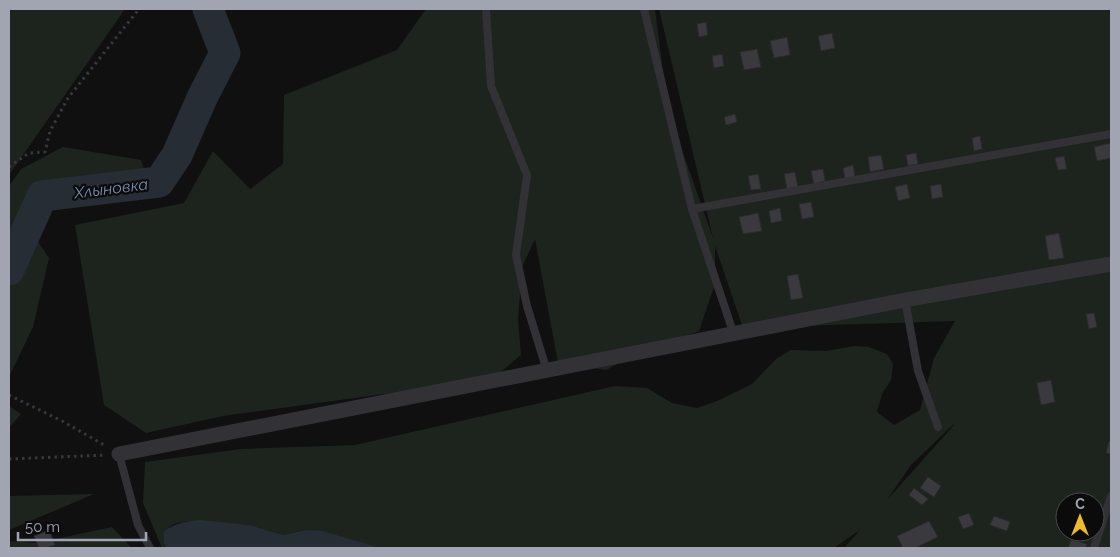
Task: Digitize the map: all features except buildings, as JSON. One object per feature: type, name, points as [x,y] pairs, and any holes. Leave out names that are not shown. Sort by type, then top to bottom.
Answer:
[{"type":"street","points":[[119,454],[906,300],[1111,264]]},
{"type":"lane","points":[[486,9],[491,86],[527,175],[516,255],[527,306],[547,371]]},
{"type":"lane","points":[[644,9],[692,209],[734,335]]},
{"type":"lane","points":[[692,209],[1111,134]]},
{"type":"lane","points":[[906,300],[918,371],[938,427]]},
{"type":"lane","points":[[119,454],[138,525],[150,548]]},
{"type":"lane","points":[[1094,548],[1111,496]]},
{"type":"path","points":[[9,168],[29,153],[45,152],[50,131],[68,98],[138,9]]},
{"type":"path","points":[[9,395],[62,421],[119,454]]},
{"type":"path","points":[[9,459],[119,454]]},
{"type":"shaded area","points":[[9,9],[125,9],[9,175]]},
{"type":"shaded area","points":[[426,9],[655,9],[668,110],[713,238],[659,9],[1111,9],[1111,548],[844,548],[860,530],[834,548],[391,548],[377,547],[306,530],[283,535],[250,525],[187,521],[174,524],[164,531],[164,543],[167,548],[162,548],[143,503],[145,462],[241,449],[355,445],[615,386],[647,388],[672,403],[697,408],[717,401],[752,384],[776,359],[791,350],[826,351],[854,346],[869,347],[887,354],[893,364],[891,380],[882,394],[877,412],[894,425],[920,410],[934,358],[955,321],[743,328],[715,246],[715,284],[699,331],[638,353],[606,370],[558,363],[535,239],[522,267],[518,320],[521,355],[497,375],[457,384],[223,416],[146,433],[104,405],[75,225],[184,203],[213,151],[250,189],[283,164],[284,95],[397,50]],"holes":[[[954,425],[887,500],[911,465]]]},
{"type":"shaded area","points":[[63,147],[141,160],[151,190],[97,202],[54,207],[35,237],[49,258],[33,327],[9,377],[9,186],[21,169]]},
{"type":"shaded area","points":[[9,406],[21,414],[9,428]]},
{"type":"shaded area","points":[[94,494],[9,530],[9,496]]},
{"type":"shaded area","points":[[200,520],[250,525],[283,535],[306,530],[322,531],[377,547],[391,548],[167,548],[164,543],[164,531],[181,523]]},
{"type":"shaded area","points":[[112,527],[132,548],[9,548],[9,541],[37,543]]},
{"type":"waterway","name":"Хлыновка","points":[[9,270],[42,196],[159,182],[177,155],[202,98],[225,53],[208,9]]}]
